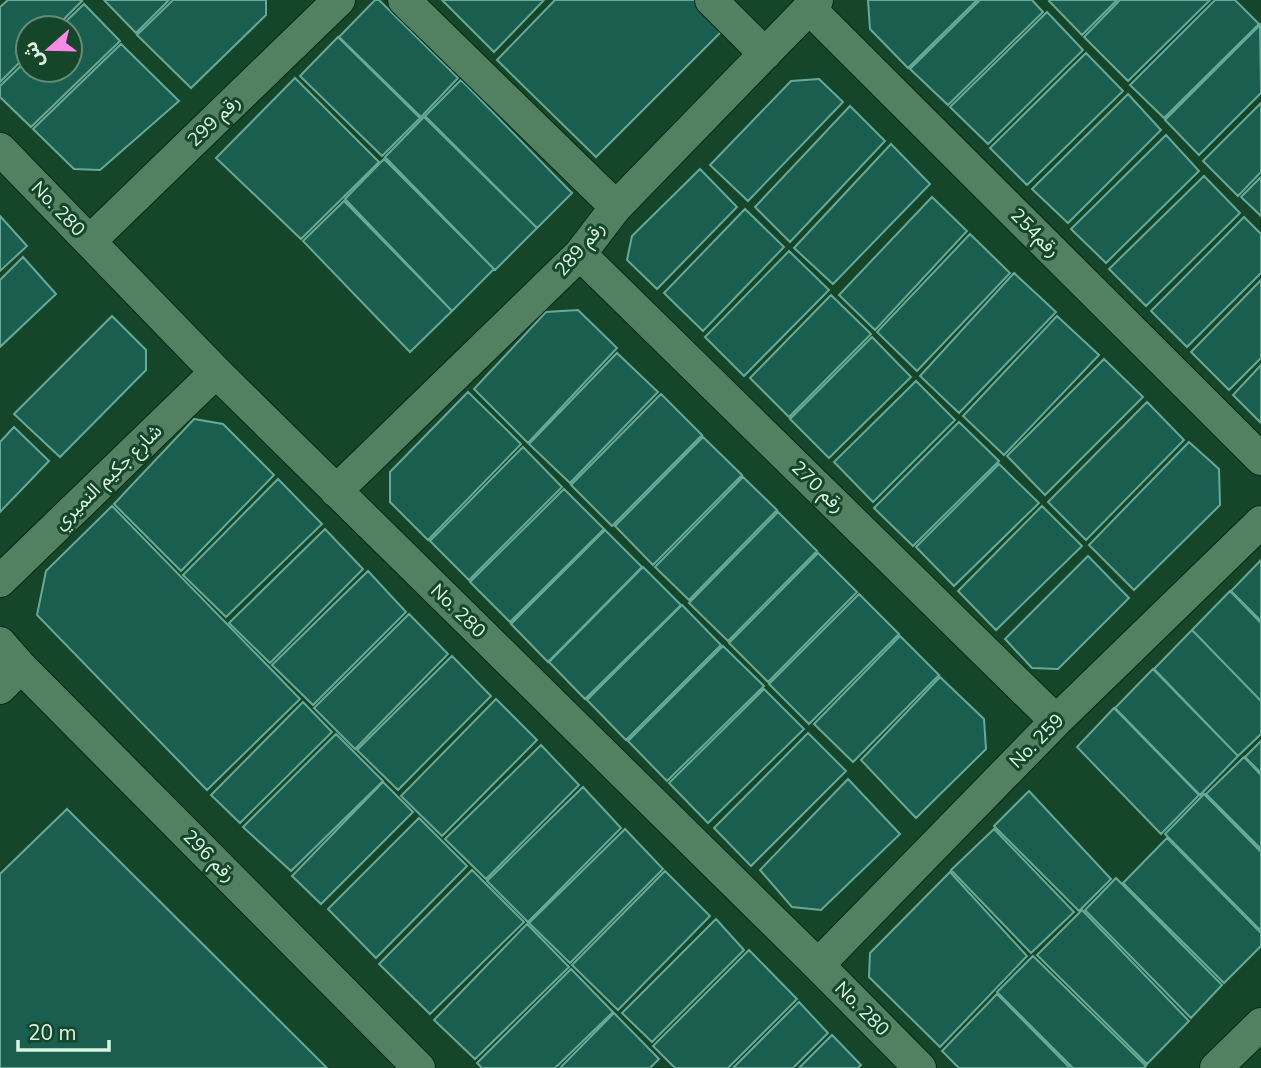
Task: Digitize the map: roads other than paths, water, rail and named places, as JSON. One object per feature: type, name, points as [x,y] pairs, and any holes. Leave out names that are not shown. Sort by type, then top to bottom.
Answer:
[{"type":"street","points":[[404,0],[616,206]]},
{"type":"street","points":[[711,0],[765,54]]},
{"type":"street","name":"رقم 299","points":[[90,241],[332,2]]},
{"type":"street","name":"رقم 289","points":[[335,491],[580,254],[616,206],[813,4]]},
{"type":"street","name":"رقم254","points":[[813,4],[1261,458]]},
{"type":"street","name":"No. 280","points":[[0,149],[335,491],[920,1068]]},
{"type":"street","name":"رقم 270","points":[[580,254],[1056,721]]},
{"type":"street","name":"شارع جكيم النميري","points":[[0,581],[216,372]]},
{"type":"street","name":"No. 259","points":[[818,965],[1056,721],[1261,522]]},
{"type":"street","name":"رقم 296","points":[[0,643],[11,677],[419,1068]]},
{"type":"street","points":[[1216,1068],[1261,1024]]}]
